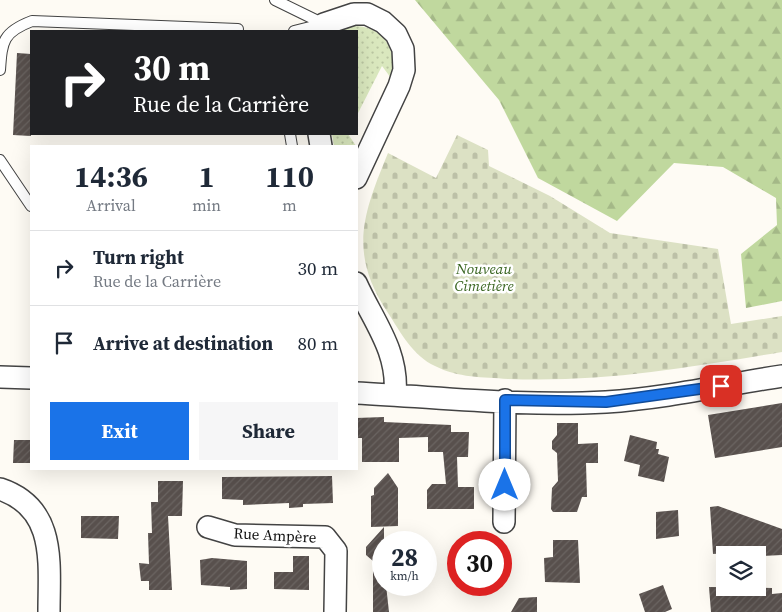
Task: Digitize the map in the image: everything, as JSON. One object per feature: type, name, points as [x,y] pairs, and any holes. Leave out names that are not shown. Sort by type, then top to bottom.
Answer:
[{"type":"street","points":[[320,28],[354,14],[367,14],[383,22],[396,34],[403,49],[404,70],[399,86],[358,174]]},
{"type":"street","points":[[358,287],[392,354],[396,371],[395,395]]},
{"type":"street","points":[[358,393],[581,402],[622,400],[782,376]]},
{"type":"street","points":[[0,377],[30,378]]},
{"type":"street","points":[[504,522],[505,400]]},
{"type":"street","points":[[0,488],[26,503],[36,514],[46,535],[49,569],[49,612]]},
{"type":"street","name":"Rue Ampère","points":[[208,527],[235,535],[325,537],[336,552],[335,612]]},
{"type":"lane","points":[[275,0],[320,28]]},
{"type":"lane","points":[[0,70],[2,43],[14,28],[32,21],[238,29]]},
{"type":"lane","points":[[303,30],[320,28]]},
{"type":"lane","points":[[0,160],[30,205]]},
{"type":"green space","points":[[415,0],[782,0],[782,301],[746,308],[741,254],[777,225],[776,198],[723,167],[674,163],[617,221],[538,178],[499,100]]},
{"type":"green space","points":[[350,26],[361,26],[371,29],[385,40],[390,48],[392,57],[391,78],[382,66],[358,113],[358,30],[340,30]]},
{"type":"green space","points":[[332,135],[349,135],[355,145],[334,145]]},
{"type":"green space","name":"Nouveau Cimetière","points":[[457,135],[488,150],[489,166],[550,196],[610,233],[718,249],[731,324],[782,316],[782,352],[646,373],[543,380],[462,375],[444,370],[427,362],[408,343],[375,291],[364,252],[366,215],[388,153],[436,178]]},
{"type":"building","points":[[17,53],[30,54],[31,136],[13,135]]},
{"type":"building","points":[[782,403],[782,447],[715,458],[708,415]]},
{"type":"building","points":[[384,417],[384,422],[451,425],[451,432],[469,432],[468,457],[457,457],[458,487],[474,487],[474,509],[427,509],[427,490],[432,484],[446,484],[443,452],[428,452],[428,437],[399,438],[399,462],[362,462],[362,438],[358,438],[358,418]]},
{"type":"building","points":[[557,423],[578,423],[578,444],[598,443],[598,463],[586,463],[587,497],[582,497],[577,512],[553,512],[551,509],[552,488],[558,481],[557,453],[552,449],[552,441],[557,435]]},
{"type":"building","points":[[630,435],[657,442],[656,449],[659,449],[658,454],[669,457],[664,482],[638,476],[640,465],[624,461]]},
{"type":"building","points":[[14,440],[30,440],[30,463],[13,463]]},
{"type":"building","points":[[388,473],[398,488],[398,526],[371,527],[371,496],[374,495],[374,488]]},
{"type":"building","points":[[332,476],[333,503],[303,504],[303,507],[289,508],[289,503],[243,505],[243,500],[222,499],[222,477]]},
{"type":"building","points":[[158,481],[183,481],[182,516],[168,516],[172,590],[149,590],[149,581],[141,581],[139,563],[149,564],[148,533],[152,533],[151,502],[158,502]]},
{"type":"building","points":[[718,506],[782,529],[782,555],[766,556],[766,546],[716,546],[716,554],[713,554],[710,507]]},
{"type":"building","points":[[678,510],[679,536],[656,539],[656,512]]},
{"type":"building","points":[[81,516],[119,516],[118,539],[81,538]]},
{"type":"building","points":[[372,540],[372,560],[366,555],[366,547]]},
{"type":"building","points":[[553,540],[578,540],[580,583],[545,582],[544,558],[553,557]]},
{"type":"building","points":[[293,556],[309,556],[309,590],[274,589],[274,572],[293,572]]},
{"type":"building","points":[[212,558],[247,561],[247,589],[230,590],[230,587],[201,585],[200,560]]},
{"type":"building","points":[[663,585],[672,609],[665,612],[645,612],[639,594]]},
{"type":"building","points":[[709,587],[716,587],[716,596],[766,596],[766,588],[772,588],[772,594],[782,593],[782,612],[711,612]]},
{"type":"building","points":[[373,596],[387,596],[389,612],[373,612]]},
{"type":"building","points":[[537,597],[537,612],[511,612],[519,598]]},
{"type":"route","points":[[505,485],[505,400],[606,402],[721,386]]}]
